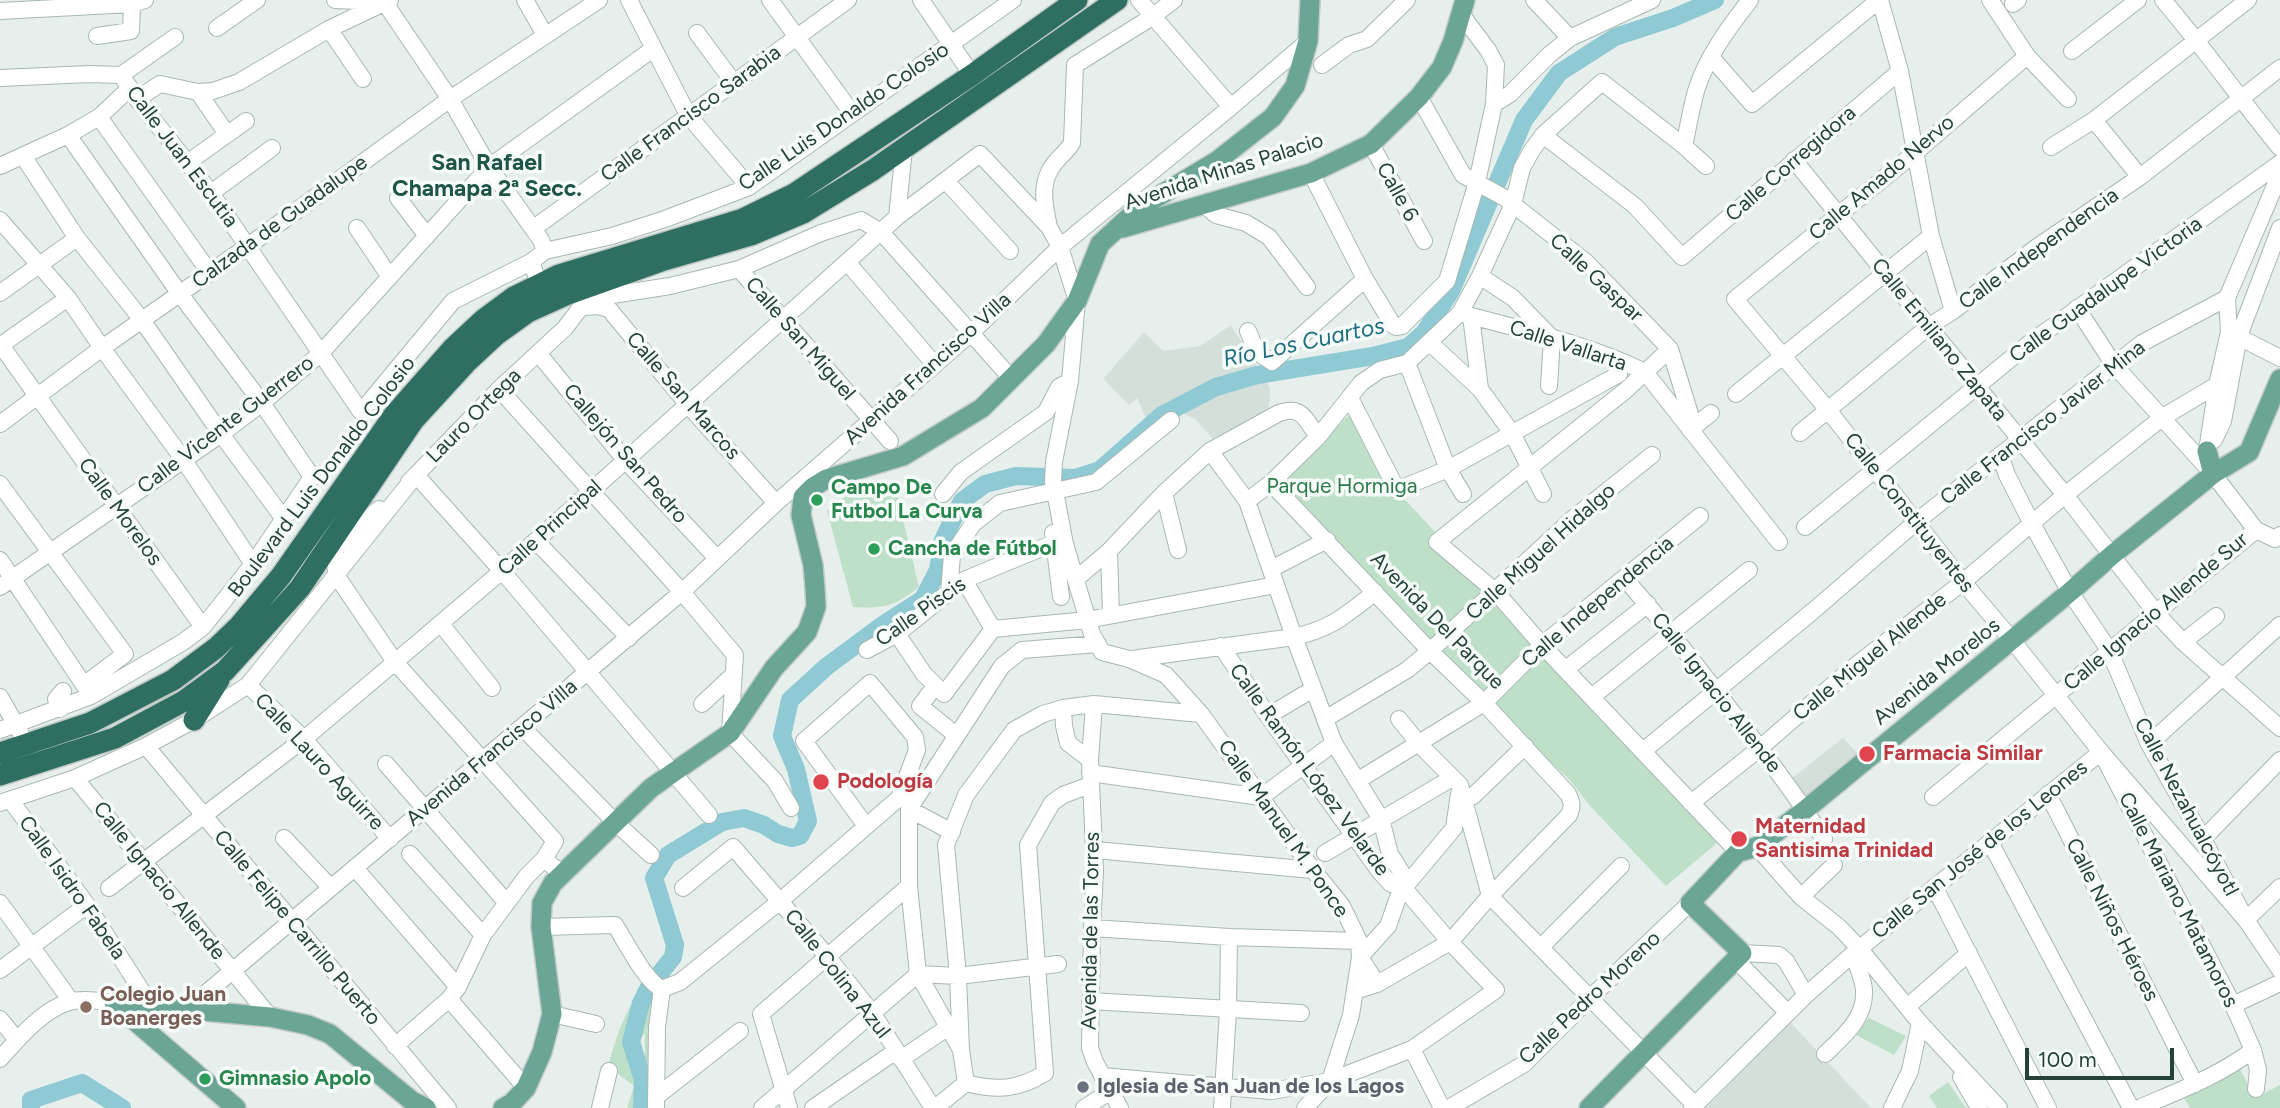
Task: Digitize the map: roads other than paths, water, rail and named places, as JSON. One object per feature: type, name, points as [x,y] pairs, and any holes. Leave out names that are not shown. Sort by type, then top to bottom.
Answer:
[{"type":"highway","name":"Boulevard Luis Donaldo Colosio","points":[[0,774],[12,754],[90,723],[173,680],[216,648],[239,626],[281,576],[394,415],[453,348],[483,320],[514,297],[539,283],[642,248],[743,219],[794,194],[972,75],[1077,0]]},
{"type":"highway","name":"Boulevard Luis Donaldo Colosio","points":[[12,754],[115,738],[184,701],[225,671],[300,588],[413,421],[468,360],[527,312],[568,294],[638,270],[751,236],[817,204],[904,149],[1117,0]]},
{"type":"highway","points":[[194,720],[225,671]]},
{"type":"main road","points":[[1113,232],[1139,208],[1217,161],[1273,117],[1295,86],[1308,41],[1310,2]]},
{"type":"main road","name":"Avenida Minas Palacio","points":[[798,493],[826,480],[903,456],[982,408],[1046,344],[1077,301],[1100,244],[1113,232],[1311,173],[1371,144],[1419,97],[1443,67],[1463,7]]},
{"type":"main road","name":"Avenida Morelos","points":[[1690,903],[1738,852],[1757,846],[1805,810],[2112,555],[2213,474],[2249,452],[2280,379]]},
{"type":"main road","points":[[2207,451],[2213,474]]},
{"type":"main road","points":[[503,1108],[512,1103],[526,1088],[542,1052],[552,1014],[541,927],[542,904],[553,883],[651,788],[730,733],[774,668],[807,632],[816,607],[813,565],[798,493]]},
{"type":"main road","points":[[1589,1108],[1739,956],[1690,903]]},
{"type":"main road","points":[[114,1003],[270,1017],[308,1025],[330,1034],[412,1101],[426,1108]]},
{"type":"main road","points":[[114,1003],[236,1108]]},
{"type":"street","points":[[335,0],[388,1]]},
{"type":"street","points":[[525,0],[545,35]]},
{"type":"street","name":"Calzada de Guadalupe","points":[[0,424],[450,99],[599,0]]},
{"type":"street","points":[[629,0],[688,115],[749,187]]},
{"type":"street","points":[[770,0],[852,113]]},
{"type":"street","name":"Calle Francisco Sarabia","points":[[534,228],[847,0]]},
{"type":"street","points":[[920,0],[972,75]]},
{"type":"street","name":"Calle Luis Donaldo Colosio","points":[[545,251],[612,236],[749,187],[1013,0]]},
{"type":"street","points":[[1139,0],[1231,107]]},
{"type":"street","points":[[1061,597],[1052,510],[1054,462],[1070,381],[1077,301],[1060,247],[1049,227],[1043,194],[1050,169],[1072,143],[1076,65],[1174,0]]},
{"type":"street","points":[[1322,65],[1349,45],[1367,39],[1407,0]]},
{"type":"street","points":[[1684,146],[1696,91],[1710,57],[1750,0]]},
{"type":"street","points":[[1710,57],[1752,104],[1879,0],[1900,71],[1931,236],[1953,311]]},
{"type":"street","points":[[1990,0],[2027,56],[2068,99]]},
{"type":"street","points":[[2072,51],[2138,0]]},
{"type":"street","points":[[2163,0],[2280,148]]},
{"type":"street","points":[[2051,147],[2094,120],[2248,0]]},
{"type":"street","points":[[0,78],[89,74],[130,87],[160,84],[198,92],[213,91],[239,82],[330,29],[388,1]]},
{"type":"street","points":[[388,1],[489,167],[534,228],[545,251],[531,262],[539,283]]},
{"type":"street","points":[[1494,104],[1510,94],[1570,38],[1647,1]]},
{"type":"street","points":[[0,11],[139,2],[131,31],[97,36]]},
{"type":"street","points":[[1538,2],[1570,38]]},
{"type":"street","points":[[217,29],[250,5]]},
{"type":"street","points":[[1311,173],[1365,279],[1393,325],[1402,326],[1447,281],[1481,184],[1494,104],[1496,65],[1463,7]]},
{"type":"street","points":[[330,29],[363,79]]},
{"type":"street","points":[[697,33],[734,83]]},
{"type":"street","points":[[0,166],[68,135],[99,117],[175,37]]},
{"type":"street","name":"Avenida Francisco Villa","points":[[186,1010],[629,638],[776,503],[798,493],[871,420],[970,334],[1060,247],[1308,41]]},
{"type":"street","name":"Calle Vicente Guerrero","points":[[7,583],[262,403],[320,354],[489,167],[653,49]]},
{"type":"street","name":"Calle Amado Nervo","points":[[1735,299],[1916,152],[2027,56]]},
{"type":"street","name":"Calle Independencia","points":[[1800,433],[1928,327],[2037,247],[2140,177],[2280,68]]},
{"type":"street","name":"Calle Corregidora","points":[[1543,135],[1634,206],[1682,257],[1900,71]]},
{"type":"street","points":[[1247,501],[1271,483],[1318,437],[1361,383],[1380,370],[1407,363],[1465,314],[1522,168],[1543,135],[1601,82],[1706,166]]},
{"type":"street","name":"Calle Juan Escutia","points":[[130,87],[211,193],[360,412],[453,301],[531,262]]},
{"type":"street","points":[[198,92],[227,134]]},
{"type":"street","name":"Calle Gaspar","points":[[1419,97],[1464,175],[1509,201],[1586,262],[1670,349]]},
{"type":"street","points":[[99,117],[210,273]]},
{"type":"street","points":[[2094,120],[2140,177]]},
{"type":"street","points":[[187,163],[246,121]]},
{"type":"street","points":[[8,727],[60,709],[88,691],[183,642],[203,627],[253,564],[312,477],[262,403],[180,294],[68,135]]},
{"type":"street","name":"Calle 6","points":[[1371,144],[1424,241]]},
{"type":"street","points":[[211,193],[272,149]]},
{"type":"street","points":[[897,217],[904,149]]},
{"type":"street","name":"Calle Principal","points":[[109,888],[304,739],[396,662],[536,541],[897,217],[980,154],[1049,227]]},
{"type":"street","points":[[23,156],[77,238],[142,320],[284,519]]},
{"type":"street","name":"Calle Emiliano Zapata","points":[[1794,160],[2065,495],[2155,612],[2183,642],[2280,728]]},
{"type":"street","name":"Calle Guadalupe Victoria","points":[[1805,527],[1976,386],[2077,308],[2280,163]]},
{"type":"street","points":[[2207,451],[2223,421],[2234,334],[2227,298],[2273,207],[2280,174]]},
{"type":"street","points":[[946,181],[1010,251]]},
{"type":"street","points":[[398,198],[427,236]]},
{"type":"street","points":[[775,253],[802,228],[817,204]]},
{"type":"street","points":[[1203,204],[1216,215],[1246,223],[1269,237],[1307,287]]},
{"type":"street","name":"Lauro Ortega","points":[[7,804],[75,778],[146,746],[194,720],[248,685],[416,475],[499,389],[565,328],[581,307],[606,296],[670,286],[739,269],[821,233],[861,220],[881,232]]},
{"type":"street","points":[[0,221],[68,298],[183,459],[253,564]]},
{"type":"street","points":[[1090,223],[1113,232]]},
{"type":"street","points":[[357,228],[390,277]]},
{"type":"street","points":[[2207,451],[2217,385],[2234,334],[2280,228]]},
{"type":"street","points":[[881,232],[1011,378]]},
{"type":"street","points":[[1736,394],[1931,236]]},
{"type":"street","points":[[0,293],[77,238]]},
{"type":"street","points":[[848,262],[935,365]]},
{"type":"street","name":"Calle San Miguel","points":[[739,269],[890,441]]},
{"type":"street","points":[[606,296],[638,270]]},
{"type":"street","points":[[1480,276],[1513,298],[1552,338],[1549,386]]},
{"type":"street","points":[[1248,331],[1257,352],[1272,362],[1365,279]]},
{"type":"street","points":[[0,345],[68,298]]},
{"type":"street","name":"Calle Francisco Javier Mina","points":[[1643,751],[1916,522],[2114,365],[2143,343],[2227,298]]},
{"type":"street","name":"Calle Constituyentes","points":[[1735,299],[1828,410],[1963,582],[2101,751],[2246,920]]},
{"type":"street","name":"Calle San Marcos","points":[[581,307],[598,306],[609,309],[688,405],[776,503]]},
{"type":"street","points":[[2077,308],[2114,365],[2213,474],[2256,530],[2275,539],[2280,535]]},
{"type":"street","points":[[1465,314],[1479,389]]},
{"type":"street","name":"Calle Vallarta","points":[[1465,314],[1552,338],[1622,361],[1645,372],[1690,430],[1744,483],[1779,542]]},
{"type":"street","points":[[2234,334],[2280,358]]},
{"type":"street","points":[[1430,343],[1479,389],[1512,433],[1544,495]]},
{"type":"street","name":"Calle Morelos","points":[[0,345],[203,627]]},
{"type":"street","points":[[1690,430],[1690,414],[1670,349],[1531,468],[1437,542],[1495,591],[1542,645],[1738,852]]},
{"type":"street","name":"Callejón San Pedro","points":[[538,352],[626,461],[713,554]]},
{"type":"street","points":[[1407,363],[1448,469],[1464,494]]},
{"type":"street","points":[[1350,398],[1397,489],[1448,469],[1619,374]]},
{"type":"street","points":[[943,494],[961,472],[1046,412],[1059,387],[1070,381]]},
{"type":"street","name":"Calle Miguel Allende","points":[[1691,803],[1760,748],[1851,669],[1963,582],[2065,495],[2163,417],[2217,385]]},
{"type":"street","points":[[499,389],[682,592],[735,655],[730,733],[775,780],[791,808]]},
{"type":"street","points":[[1076,579],[1109,551],[1210,451],[1289,410],[1300,413],[1318,437]]},
{"type":"street","points":[[1690,430],[1711,413]]},
{"type":"street","points":[[949,593],[952,555],[973,524],[1000,503],[1096,481],[1171,420]]},
{"type":"street","points":[[1102,1076],[1270,1091],[1330,1081],[1412,1049],[1496,990],[1450,942],[1405,885],[1390,854],[1381,819],[1334,743],[1247,501],[1210,451]]},
{"type":"street","name":"Calle Miguel Hidalgo","points":[[1325,719],[1406,670],[1430,651],[1571,520],[1652,455]]},
{"type":"street","name":"Calle Nezahualcóyotl","points":[[2000,455],[2032,524],[2070,592],[2109,650],[2149,744],[2246,920],[2280,970]]},
{"type":"street","points":[[416,475],[502,571],[709,815]]},
{"type":"street","name":"Avenida Del Parque","points":[[1271,483],[1568,794],[1572,802],[1569,815],[1490,896]]},
{"type":"street","points":[[0,484],[125,654],[88,691]]},
{"type":"street","points":[[655,983],[680,982],[779,902],[866,826],[908,800],[1002,666],[1022,650],[1098,644],[1087,620],[1054,490]]},
{"type":"street","points":[[1164,494],[1178,550]]},
{"type":"street","name":"Calle Independencia","points":[[1357,781],[1484,703],[1542,645],[1700,516]]},
{"type":"street","name":"Calle Ignacio Allende Sur","points":[[1933,797],[2256,530]]},
{"type":"street","points":[[1271,569],[1327,540]]},
{"type":"street","points":[[536,541],[629,638]]},
{"type":"street","name":"Calle Piscis","points":[[867,650],[897,635],[964,580],[1054,543]]},
{"type":"street","points":[[1109,551],[1111,615]]},
{"type":"street","points":[[0,560],[7,583],[88,691],[94,710],[90,723]]},
{"type":"street","points":[[1592,696],[1749,570]]},
{"type":"street","points":[[336,575],[396,662],[555,841],[544,859],[526,877],[483,935],[453,993],[395,1046]]},
{"type":"street","name":"Calle Ignacio Allende","points":[[1624,578],[1671,632],[1760,748],[1824,839]]},
{"type":"street","points":[[964,580],[993,629]]},
{"type":"street","points":[[956,735],[920,706],[940,690],[993,629],[1087,620],[1276,585]]},
{"type":"street","points":[[1129,659],[1316,632],[1341,618],[1375,592]]},
{"type":"street","points":[[1566,669],[1648,604]]},
{"type":"street","points":[[2183,642],[2217,616]]},
{"type":"street","points":[[441,624],[492,688]]},
{"type":"street","points":[[2149,744],[2280,625]]},
{"type":"street","points":[[897,635],[924,674],[940,690]]},
{"type":"street","name":"Calle Manuel M. Ponce","points":[[1098,644],[1102,652],[1129,659],[1167,675],[1201,714],[1342,906],[1377,984]]},
{"type":"street","name":"Calle Ramón López Velarde","points":[[1221,646],[1380,873],[1391,884],[1405,885]]},
{"type":"street","points":[[702,704],[734,674]]},
{"type":"street","points":[[866,826],[804,741],[870,683],[915,737],[917,750],[908,800],[909,886],[918,974],[961,1050]]},
{"type":"street","name":"Calle Lauro Aguirre","points":[[248,685],[304,739],[390,839]]},
{"type":"street","points":[[1268,716],[1313,689]]},
{"type":"street","points":[[60,709],[56,699],[63,691]]},
{"type":"street","points":[[0,697],[12,754]]},
{"type":"street","points":[[966,1083],[961,1050],[958,976],[946,845],[966,794],[1014,730],[1043,714],[1094,704],[1201,714]]},
{"type":"street","name":"Avenida de las Torres","points":[[1094,704],[1090,773],[1095,850],[1090,1048],[1120,1108]]},
{"type":"street","points":[[1063,708],[1068,743],[1090,773],[1261,797],[1334,743]]},
{"type":"street","points":[[1399,719],[1465,792],[1490,896],[1694,1106]]},
{"type":"street","points":[[523,728],[651,855]]},
{"type":"street","name":"Calle Felipe Carrillo Puerto","points":[[146,746],[448,1108]]},
{"type":"street","points":[[1325,853],[1381,819],[1465,792],[1525,746]]},
{"type":"street","name":"Calle San José de los Leones","points":[[1694,1106],[1787,1013],[1856,951],[2101,751]]},
{"type":"street","name":"Calle Mariano Matamoros","points":[[2101,751],[2233,1005],[2253,1050],[2258,1070],[2256,1089]]},
{"type":"street","points":[[2203,839],[2280,760]]},
{"type":"street","points":[[386,764],[506,902]]},
{"type":"street","points":[[966,1083],[982,1087],[1017,1087],[1045,1073],[1028,845],[1052,803],[1090,773]]},
{"type":"street","name":"Calle Ignacio Allende","points":[[75,778],[270,1017]]},
{"type":"street","points":[[1306,1108],[1330,1081],[1351,1015],[1360,949],[1388,926],[1405,885],[1454,828],[1465,792]]},
{"type":"street","name":"Calle Niños Héroes","points":[[2048,794],[2195,1084]]},
{"type":"street","points":[[908,800],[952,832]]},
{"type":"street","name":"Calle Isidro Fabela","points":[[7,804],[87,905],[152,1007]]},
{"type":"street","points":[[285,838],[331,888]]},
{"type":"street","points":[[1990,842],[2131,1108]]},
{"type":"street","points":[[1757,846],[1801,897],[1839,927],[1856,951],[1999,1108]]},
{"type":"street","name":"Calle Colina Azul","points":[[683,888],[733,847],[873,1014],[934,1108]]},
{"type":"street","points":[[1095,850],[1313,870]]},
{"type":"street","points":[[410,854],[483,935]]},
{"type":"street","points":[[544,859],[561,873]]},
{"type":"street","points":[[1801,897],[1835,865]]},
{"type":"street","points":[[1541,947],[1622,866]]},
{"type":"street","points":[[355,868],[526,1088]]},
{"type":"street","points":[[789,1108],[761,1014],[909,886]]},
{"type":"street","points":[[2246,920],[2280,887]]},
{"type":"street","points":[[1935,888],[2048,1108]]},
{"type":"street","points":[[1355,991],[1377,984],[1450,942],[1490,896]]},
{"type":"street","points":[[0,903],[71,1001]]},
{"type":"street","name":"Calle Pedro Moreno","points":[[1449,1108],[1524,1063],[1690,903]]},
{"type":"street","points":[[0,970],[87,905]]},
{"type":"street","points":[[541,927],[615,925],[655,983],[656,1103]]},
{"type":"street","points":[[1092,928],[1360,949]]},
{"type":"street","points":[[1222,1108],[1229,937]]},
{"type":"street","points":[[1825,1054],[1850,1029],[1862,1008],[1864,990],[1856,951]]},
{"type":"street","points":[[1907,1007],[1969,953]]},
{"type":"street","points":[[1739,956],[1779,955],[1787,961],[1806,995]]},
{"type":"street","points":[[1739,956],[1787,1013]]},
{"type":"street","points":[[762,1108],[918,974],[958,976],[1058,964]]},
{"type":"street","points":[[2233,1005],[2280,983]]},
{"type":"street","points":[[0,1059],[17,1040],[58,1006],[71,1001],[114,1003]]},
{"type":"street","points":[[1090,1001],[1301,1013]]},
{"type":"street","points":[[552,1014],[596,1024]]},
{"type":"street","points":[[0,1018],[17,1040]]},
{"type":"street","points":[[1892,1108],[1910,1071],[1920,1023]]},
{"type":"street","points":[[813,1108],[947,1028]]},
{"type":"street","points":[[656,1103],[740,1031]]},
{"type":"street","points":[[1412,1049],[1442,1108]]},
{"type":"street","points":[[2139,1108],[2195,1084],[2236,1063],[2253,1050]]},
{"type":"street","points":[[1958,1065],[1961,1077],[1979,1108]]},
{"type":"street","points":[[600,1108],[608,1071]]},
{"type":"street","points":[[934,1108],[966,1083]]},
{"type":"street","points":[[395,1087],[405,1108]]},
{"type":"street","points":[[1084,1108],[1111,1091]]},
{"type":"waterway","name":"Río Los Cuartos","points":[[642,1108],[643,1080],[631,1042],[641,1003],[649,987],[673,957],[675,945],[654,878],[668,855],[722,822],[744,818],[764,825],[778,834],[792,838],[800,836],[808,821],[796,769],[782,736],[790,700],[826,667],[923,599],[938,570],[943,540],[962,501],[985,484],[1016,476],[1075,478],[1100,470],[1162,415],[1216,387],[1257,375],[1373,356],[1408,347],[1424,333],[1451,291],[1524,120],[1559,73],[1615,37],[1673,18],[1715,0]]},
{"type":"waterway","name":"Río Los Cuartos","points":[[31,1108],[31,1100],[82,1083],[122,1108]]},
{"type":"place","name":"Campo De Futbol La Curva","points":[[817,500]]},
{"type":"place","name":"Cancha de Fútbol","points":[[874,549]]},
{"type":"place","name":"Farmacia Similar","points":[[1867,754]]},
{"type":"place","name":"Podología","points":[[821,782]]},
{"type":"place","name":"Maternidad Santisima Trinidad","points":[[1739,839]]},
{"type":"place","name":"Colegio Juan Boanerges","points":[[86,1007]]},
{"type":"place","name":"Gimnasio Apolo","points":[[205,1079]]},
{"type":"place","name":"Iglesia de San Juan de los Lagos","points":[[1083,1087]]},
{"type":"district","name":"San Rafael Chamapa 2ª Secc.","points":[[487,176]]},
{"type":"park label","name":"Parque Hormiga","points":[[1342,487]]}]
